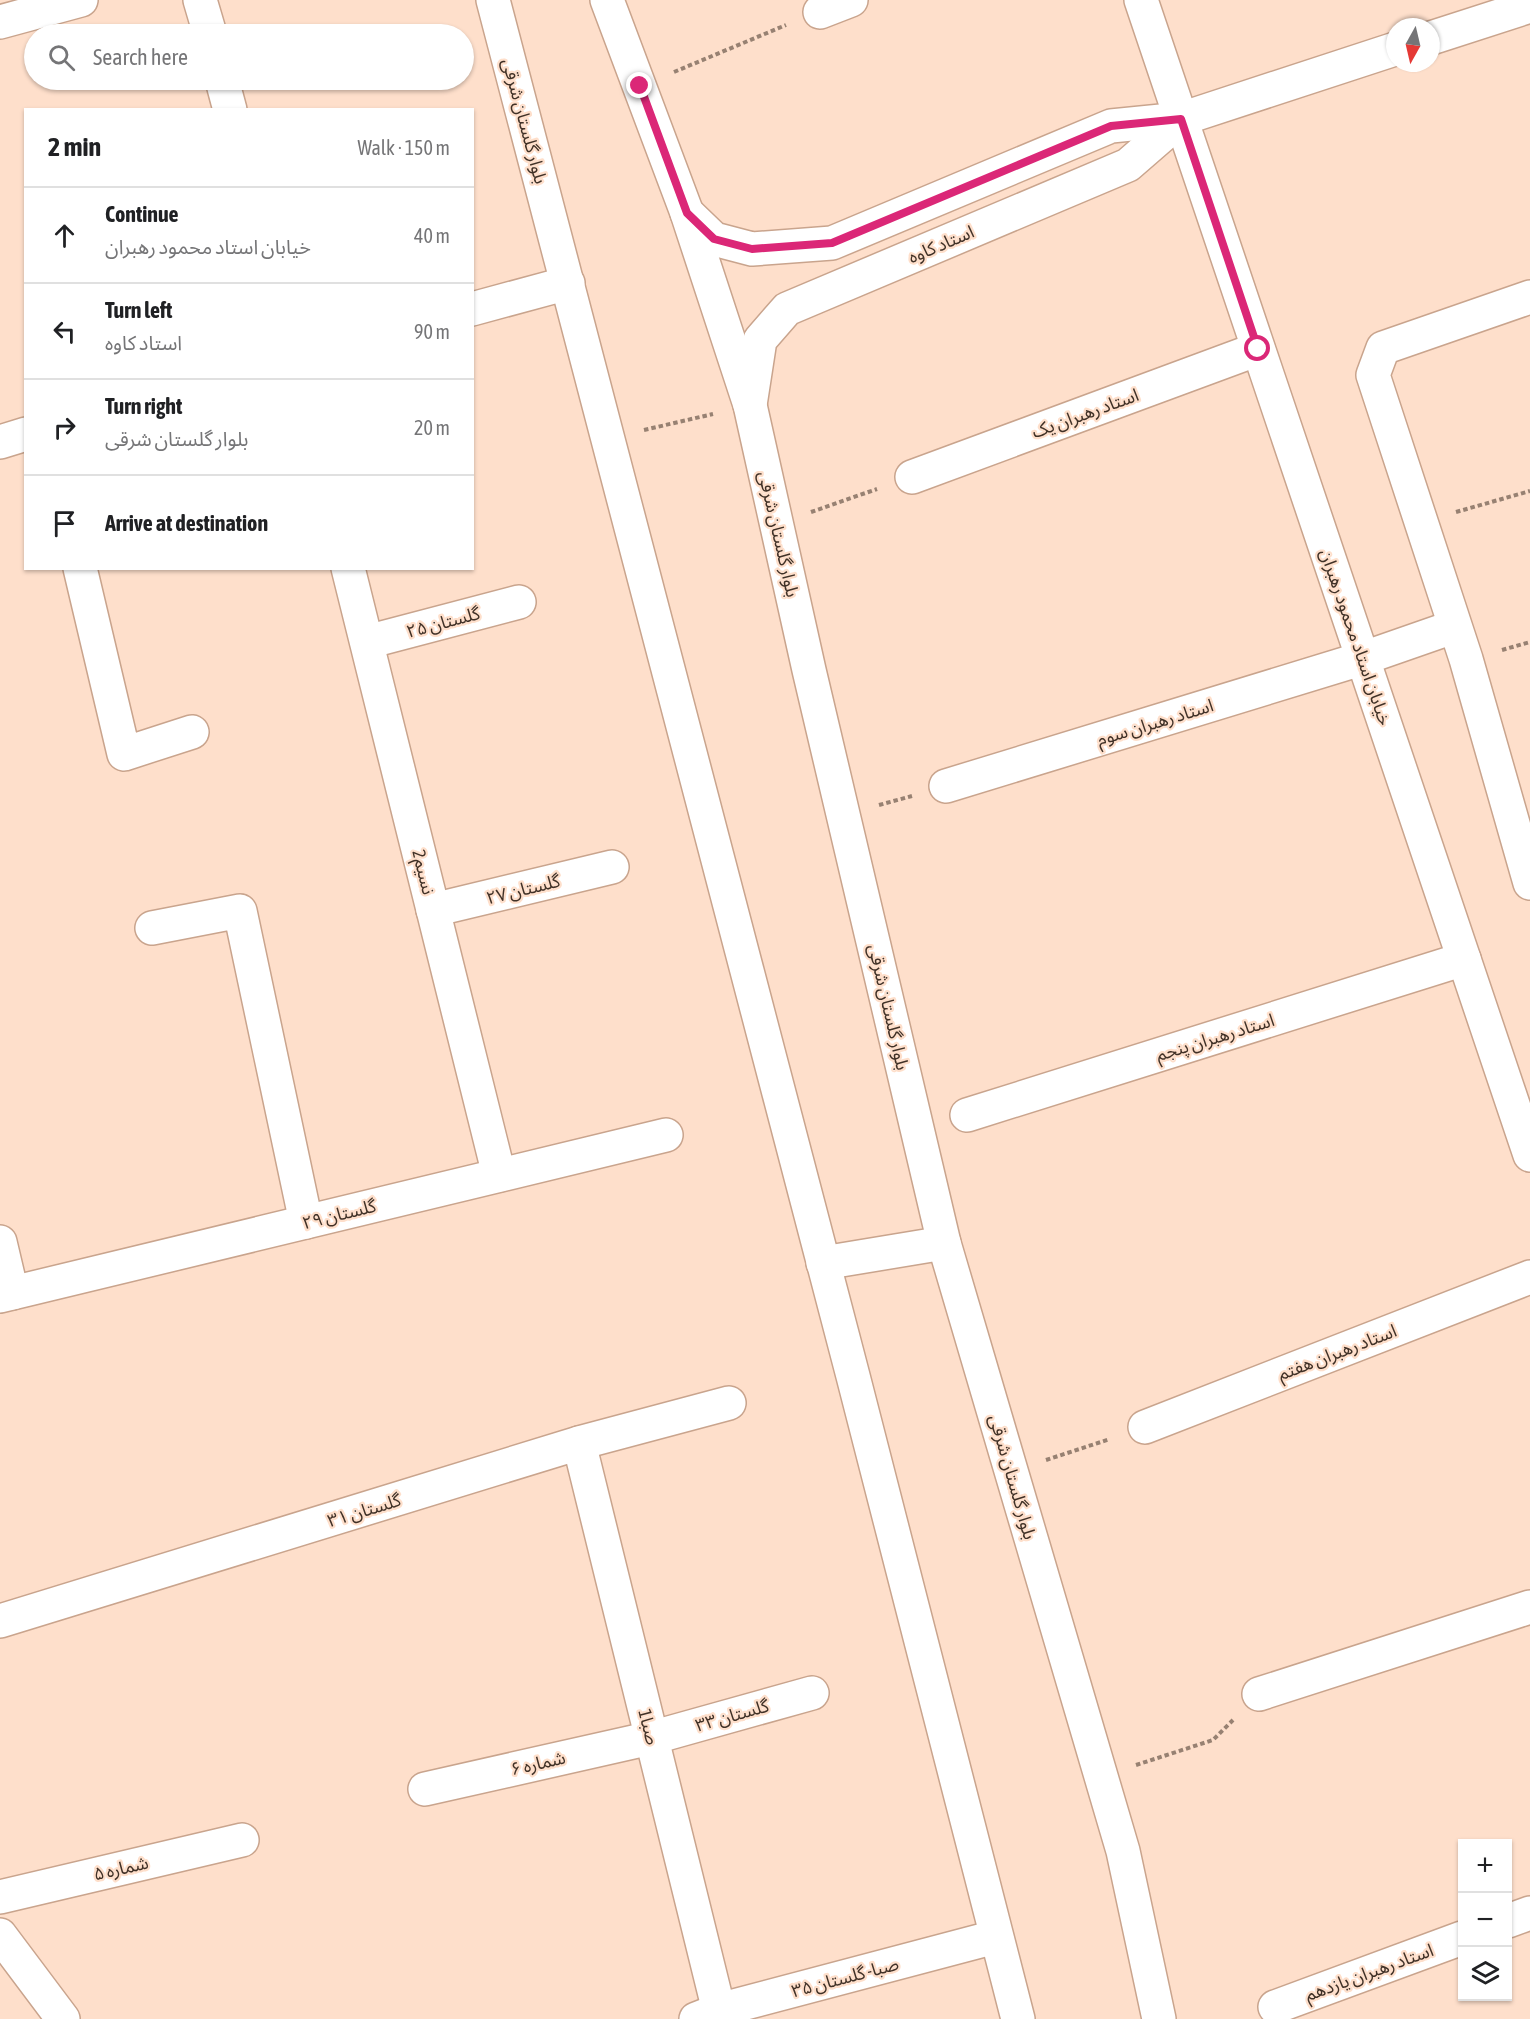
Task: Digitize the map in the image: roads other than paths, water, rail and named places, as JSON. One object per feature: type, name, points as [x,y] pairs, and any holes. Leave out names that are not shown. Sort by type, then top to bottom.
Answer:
[{"type":"street","points":[[0,22],[81,0]]},
{"type":"street","points":[[201,0],[207,24]]},
{"type":"street","name":"بلوار گلستان شرقی","points":[[493,0],[1018,2019]]},
{"type":"street","name":"بلوار گلستان شرقی","points":[[607,0],[687,213],[750,405],[944,1244],[1123,1851],[1159,2019]]},
{"type":"street","points":[[820,12],[851,0]]},
{"type":"street","name":"خیابان استاد محمود رهبران","points":[[1141,0],[1529,1150]]},
{"type":"street","points":[[1440,35],[1530,6]]},
{"type":"street","name":"استاد کاوه","points":[[687,213],[714,239],[752,249],[832,243],[1111,126],[1181,119],[1386,53]]},
{"type":"street","points":[[225,90],[229,108]]},
{"type":"street","name":"استاد کاوه","points":[[750,405],[760,340],[787,309],[1128,165],[1181,119]]},
{"type":"street","points":[[474,308],[568,283]]},
{"type":"street","points":[[1527,863],[1470,674],[1373,375],[1383,348],[1530,297]]},
{"type":"street","name":"استاد رهبران یک","points":[[912,477],[1258,349]]},
{"type":"street","points":[[0,442],[24,435]]},
{"type":"street","points":[[80,570],[124,754],[192,732]]},
{"type":"street","name":"نسیم2","points":[[349,570],[499,1175]]},
{"type":"street","name":"گلستان ۲۵","points":[[367,642],[519,602]]},
{"type":"street","name":"استاد رهبران سوم","points":[[946,786],[1364,658],[1453,627]]},
{"type":"street","name":"گلستان ۲۷","points":[[433,910],[612,867]]},
{"type":"street","points":[[152,928],[240,910],[306,1222]]},
{"type":"street","name":"استاد رهبران پنجم","points":[[967,1114],[1464,959]]},
{"type":"street","name":"گلستان ۲۹","points":[[6,1295],[666,1135]]},
{"type":"street","points":[[0,1242],[6,1295]]},
{"type":"street","points":[[823,1263],[944,1244]]},
{"type":"street","name":"استاد رهبران هفتم","points":[[1144,1427],[1530,1277]]},
{"type":"street","name":"گلستان ۳۱","points":[[0,1622],[579,1443],[729,1403]]},
{"type":"street","name":"صبا1","points":[[579,1443],[651,1738],[712,2016]]},
{"type":"street","points":[[1259,1694],[1530,1607]]},
{"type":"street","name":"گلستان ۳۳","points":[[651,1738],[812,1693]]},
{"type":"street","name":"شماره ۶","points":[[425,1789],[651,1738]]},
{"type":"street","name":"شماره ۵","points":[[0,1897],[242,1840]]},
{"type":"street","points":[[1512,1920],[1530,1913]]},
{"type":"street","points":[[0,1935],[60,2018]]},
{"type":"street","name":"صبا- گلستان ۳۵","points":[[712,2016],[995,1937]]},
{"type":"street","name":"استاد رهبران یازدهم","points":[[1275,2007],[1458,1939]]}]
